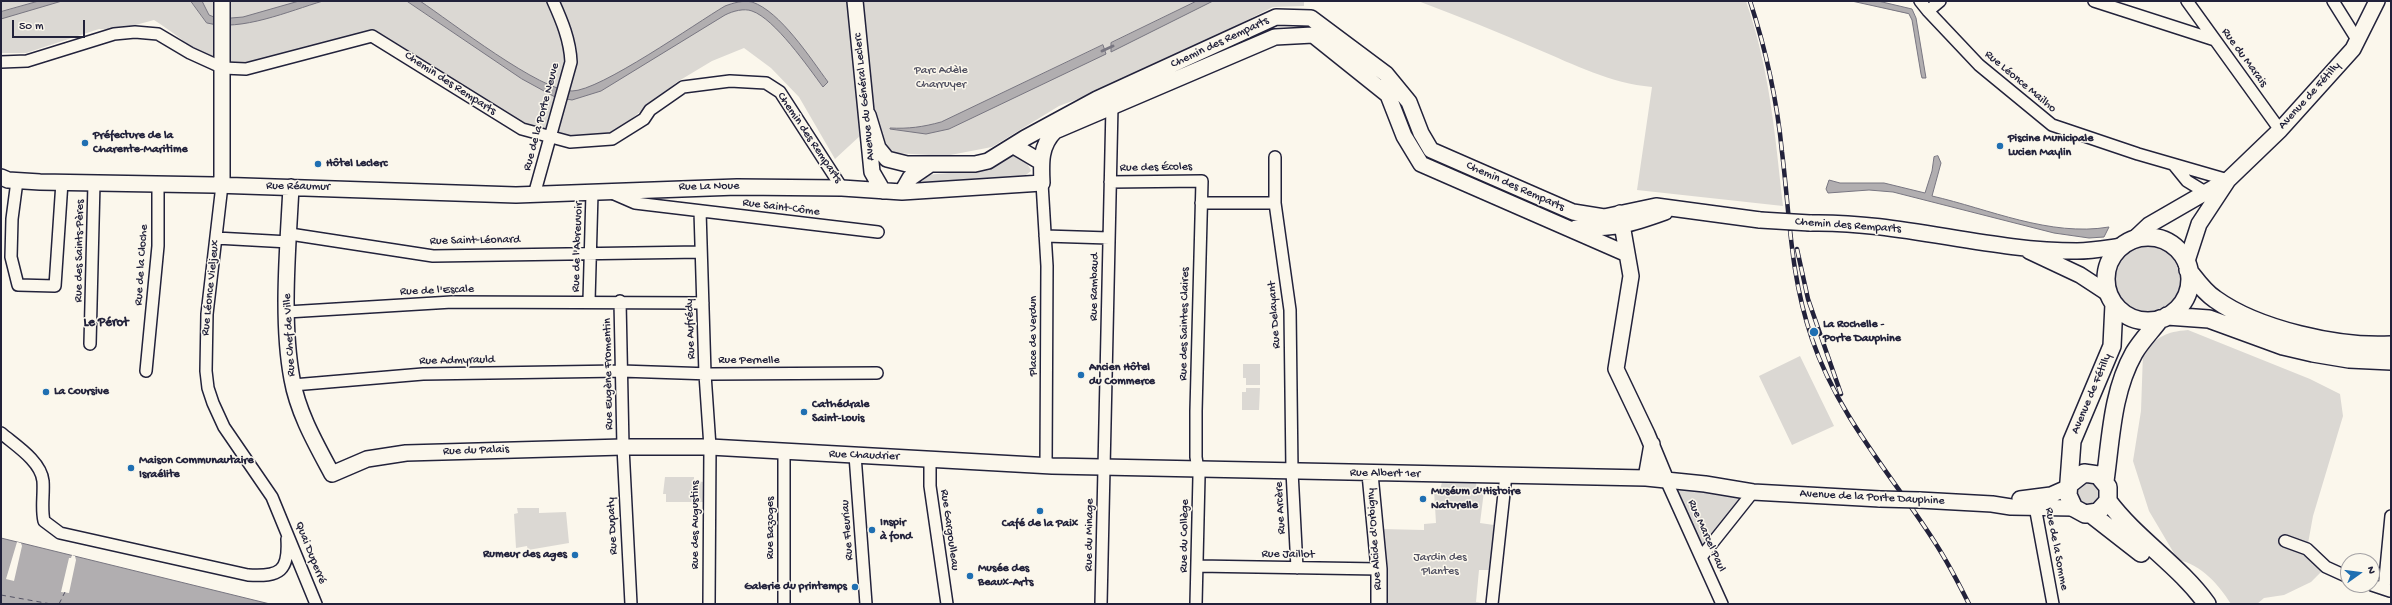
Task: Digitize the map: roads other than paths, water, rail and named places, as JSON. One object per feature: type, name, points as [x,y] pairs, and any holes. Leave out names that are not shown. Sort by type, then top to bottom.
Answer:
[{"type":"main road","points":[[2391,345],[2332,341],[2305,336],[2271,325],[2236,311],[2214,298],[2187,267],[2176,249],[2160,239],[2141,238],[2127,243],[2116,252],[2108,267],[2106,285],[2111,299],[2120,311],[2136,319],[2209,319],[2283,346],[2349,359],[2391,361]]},
{"type":"main road","points":[[2164,318],[2174,311],[2185,298],[2189,280],[2187,267]]},
{"type":"main road","name":"Avenue de Fétilly","points":[[2070,485],[2072,441],[2112,346],[2111,299]]},
{"type":"main road","name":"Avenue de Fétilly","points":[[2105,481],[2116,402],[2123,378],[2134,352],[2164,318]]},
{"type":"main road","points":[[2090,473],[2098,475],[2105,481],[2109,494],[2108,501],[2098,512],[2085,514],[2074,508],[2068,495],[2070,485],[2079,475],[2090,473]]},
{"type":"main road","points":[[2108,501],[2123,521],[2168,563],[2207,604]]},
{"type":"main road","points":[[2091,514],[2129,542],[2193,604]]},
{"type":"street","name":"Rue de la Porte Neuve","points":[[534,195],[558,104],[571,62],[570,48],[563,23],[553,1]]},
{"type":"street","name":"Avenue du Général Leclerc","points":[[855,1],[868,115],[872,172],[883,191]]},
{"type":"street","name":"Rue Léonce Mailho","points":[[1920,1],[1979,66],[2052,125],[2174,165],[2228,180]]},
{"type":"street","points":[[1928,11],[1940,1]]},
{"type":"street","points":[[2094,1],[2215,40]]},
{"type":"street","name":"Rue du Marais","points":[[2187,1],[2280,130]]},
{"type":"street","points":[[2333,1],[2358,41]]},
{"type":"street","name":"Avenue de Fétilly","points":[[2127,243],[2149,225],[2185,204],[2210,196],[2280,130],[2358,41],[2377,1]]},
{"type":"street","name":"Rue Léonce Vieljeux","points":[[222,3],[222,185],[207,314],[206,371],[208,388],[224,427],[272,497],[280,513]]},
{"type":"street","name":"Chemin des Remparts","points":[[868,115],[878,148],[887,159],[907,164],[975,164],[988,161],[1097,99],[1276,17],[1311,18],[1386,74],[1409,102],[1421,132],[1431,150],[1573,212],[1622,220]]},
{"type":"street","name":"Chemin des Remparts","points":[[1,62],[27,61],[114,34],[136,32],[158,34],[190,53],[223,68],[246,69],[372,36],[522,129],[570,142],[612,139],[644,119],[650,110],[683,87],[730,81],[766,83],[780,92],[842,188]]},
{"type":"street","name":"Chemin des Remparts","points":[[1042,183],[1041,162],[1044,144],[1055,131],[1275,37],[1313,34],[1388,95],[1404,136],[1421,164],[1627,254]]},
{"type":"street","name":"Rue Rambaud","points":[[1104,468],[1112,106]]},
{"type":"street","points":[[1014,146],[1041,162]]},
{"type":"street","name":"Rue Delayant","points":[[1275,157],[1275,203],[1290,310],[1292,471]]},
{"type":"street","points":[[902,192],[910,178],[929,165]]},
{"type":"street","points":[[2174,165],[2188,181],[2210,196]]},
{"type":"street","name":"Rue Réaumur","points":[[1,177],[17,181],[222,185],[534,195]]},
{"type":"street","points":[[17,181],[12,220],[11,257],[18,285],[55,286],[62,182]]},
{"type":"street","name":"Rue des Écoles","points":[[1110,182],[1202,181]]},
{"type":"street","name":"Rue des Saintes Claires","points":[[1197,468],[1196,410],[1202,181]]},
{"type":"street","points":[[2185,204],[2190,189],[2188,181]]},
{"type":"street","name":"Rue des Saints-Pères","points":[[90,344],[94,183]]},
{"type":"street","points":[[883,191],[902,192],[1042,183]]},
{"type":"street","name":"Place de Verdun","points":[[1042,183],[1048,302],[1046,466]]},
{"type":"street","name":"Rue de la Cloche","points":[[146,371],[158,246],[158,184]]},
{"type":"street","name":"Rue Chef de Ville","points":[[291,187],[287,312],[293,385],[309,431],[332,474]]},
{"type":"street","name":"Rue La Noue","points":[[534,195],[611,193],[634,189],[676,188],[842,188],[883,191]]},
{"type":"street","name":"Rue de l'Abreuvoir","points":[[589,301],[592,193]]},
{"type":"street","name":"Rue Saint-Côme","points":[[611,193],[635,203],[878,232]]},
{"type":"street","name":"Avenue de Fétilly","points":[[2187,267],[2195,233],[2210,196]]},
{"type":"street","points":[[1201,203],[1275,203]]},
{"type":"street","name":"Chemin des Remparts","points":[[1570,228],[1610,228],[1622,220],[1656,206],[1760,220],[1852,225],[1923,233],[2022,248],[2079,251],[2127,243]]},
{"type":"street","name":"Rue Aufrédy","points":[[700,211],[705,374],[710,447]]},
{"type":"street","points":[[1622,220],[1631,276],[1616,369],[1652,444],[1666,480]]},
{"type":"street","points":[[1045,236],[1109,238]]},
{"type":"street","name":"Rue Saint-Léonard","points":[[216,238],[289,238],[433,256],[701,252]]},
{"type":"street","name":"Chemin des Remparts","points":[[2022,248],[2080,275],[2111,299]]},
{"type":"street","name":"Rue de l'Escale","points":[[287,312],[452,302],[589,301],[703,303]]},
{"type":"street","name":"Rue Eugène Fromentin","points":[[620,302],[623,447]]},
{"type":"street","name":"Rue Pernelle","points":[[621,371],[705,374],[877,374]]},
{"type":"street","name":"Rue Admyrauld","points":[[293,385],[423,374],[621,371]]},
{"type":"street","points":[[1,433],[38,465],[42,474],[44,521],[60,533],[248,574],[267,576],[276,572],[286,563],[288,552],[287,530]]},
{"type":"street","points":[[1646,478],[1652,444]]},
{"type":"street","name":"Rue Chaudrier","points":[[623,447],[710,447],[930,459],[937,461],[1104,468]]},
{"type":"street","name":"Rue du Palais","points":[[332,474],[367,459],[406,453],[623,447]]},
{"type":"street","name":"Rue Dupaty","points":[[623,447],[631,604]]},
{"type":"street","name":"Rue des Augustins","points":[[709,604],[710,447]]},
{"type":"street","name":"Rue Bazoges","points":[[784,452],[784,604]]},
{"type":"street","name":"Rue Fleuriau","points":[[855,455],[866,604]]},
{"type":"street","name":"Rue Gargoulleau","points":[[930,459],[930,486],[947,604]]},
{"type":"street","name":"Rue Albert 1er","points":[[1104,468],[1197,468],[1370,474],[1506,475],[1646,478],[1666,480]]},
{"type":"street","name":"Rue du Minage","points":[[1101,604],[1104,468]]},
{"type":"street","name":"Rue du Collège","points":[[1196,604],[1199,476],[1197,468]]},
{"type":"street","name":"Rue Arcère","points":[[1292,471],[1297,568]]},
{"type":"street","name":"Rue Alcide d'Orbigny","points":[[1370,474],[1379,569],[1379,604]]},
{"type":"street","points":[[1492,604],[1506,475]]},
{"type":"street","name":"Avenue de la Porte Dauphine","points":[[1666,480],[1753,492],[1992,504],[2034,503],[2074,508]]},
{"type":"street","name":"Rue Marcel Paul","points":[[1666,480],[1702,556],[1722,604]]},
{"type":"street","name":"Avenue de la Porte Dauphine","points":[[2034,503],[2070,485]]},
{"type":"street","points":[[1702,556],[1753,492]]},
{"type":"street","name":"Rue de la Somme","points":[[2034,503],[2053,604]]},
{"type":"street","name":"Quai Duperré","points":[[280,513],[316,604]]},
{"type":"street","points":[[2388,590],[2391,516]]},
{"type":"street","points":[[2285,540],[2307,549],[2326,567],[2340,573]]},
{"type":"street","name":"Rue Jaillot","points":[[1197,566],[1379,569]]},
{"type":"waterway","points":[[1102,51],[1113,46]]},
{"type":"railway","points":[[1750,1],[1766,57],[1774,94],[1780,133],[1795,269],[1799,292],[1812,339],[1836,394],[1867,444],[1934,541],[1969,604]]},
{"type":"railway","points":[[1797,249],[1808,299],[1841,394]]},
{"type":"place","name":"Préfecture de la Charente-Maritime","points":[[85,143]]},
{"type":"place","name":"Piscine Municipale Lucien Maylin","points":[[2000,146]]},
{"type":"place","name":"Hôtel Leclerc","points":[[318,164]]},
{"type":"place","name":"La Rochelle - Porte Dauphine","points":[[1814,332]]},
{"type":"place","name":"Ancien Hôtel du Commerce","points":[[1081,375]]},
{"type":"place","name":"La Coursive","points":[[46,392]]},
{"type":"place","name":"Cathédrale Saint-Louis","points":[[804,412]]},
{"type":"place","name":"Maison Communautaire Israélite","points":[[131,468]]},
{"type":"place","name":"Muséum d'Histoire Naturelle","points":[[1423,499]]},
{"type":"place","name":"Café de la Paix","points":[[1040,511]]},
{"type":"place","name":"Inspir à fond","points":[[872,530]]},
{"type":"place","name":"Rumeur des ages","points":[[575,555]]},
{"type":"place","name":"Musée des Beaux-Arts","points":[[970,576]]},
{"type":"place","name":"Galerie du printemps","points":[[855,587]]},
{"type":"district","name":"Le Pérot","points":[[106,323]]},
{"type":"park label","name":"Parc Adèle Charruyer","points":[[941,78]]},
{"type":"park label","name":"Jardin des Plantes","points":[[1440,565]]}]
